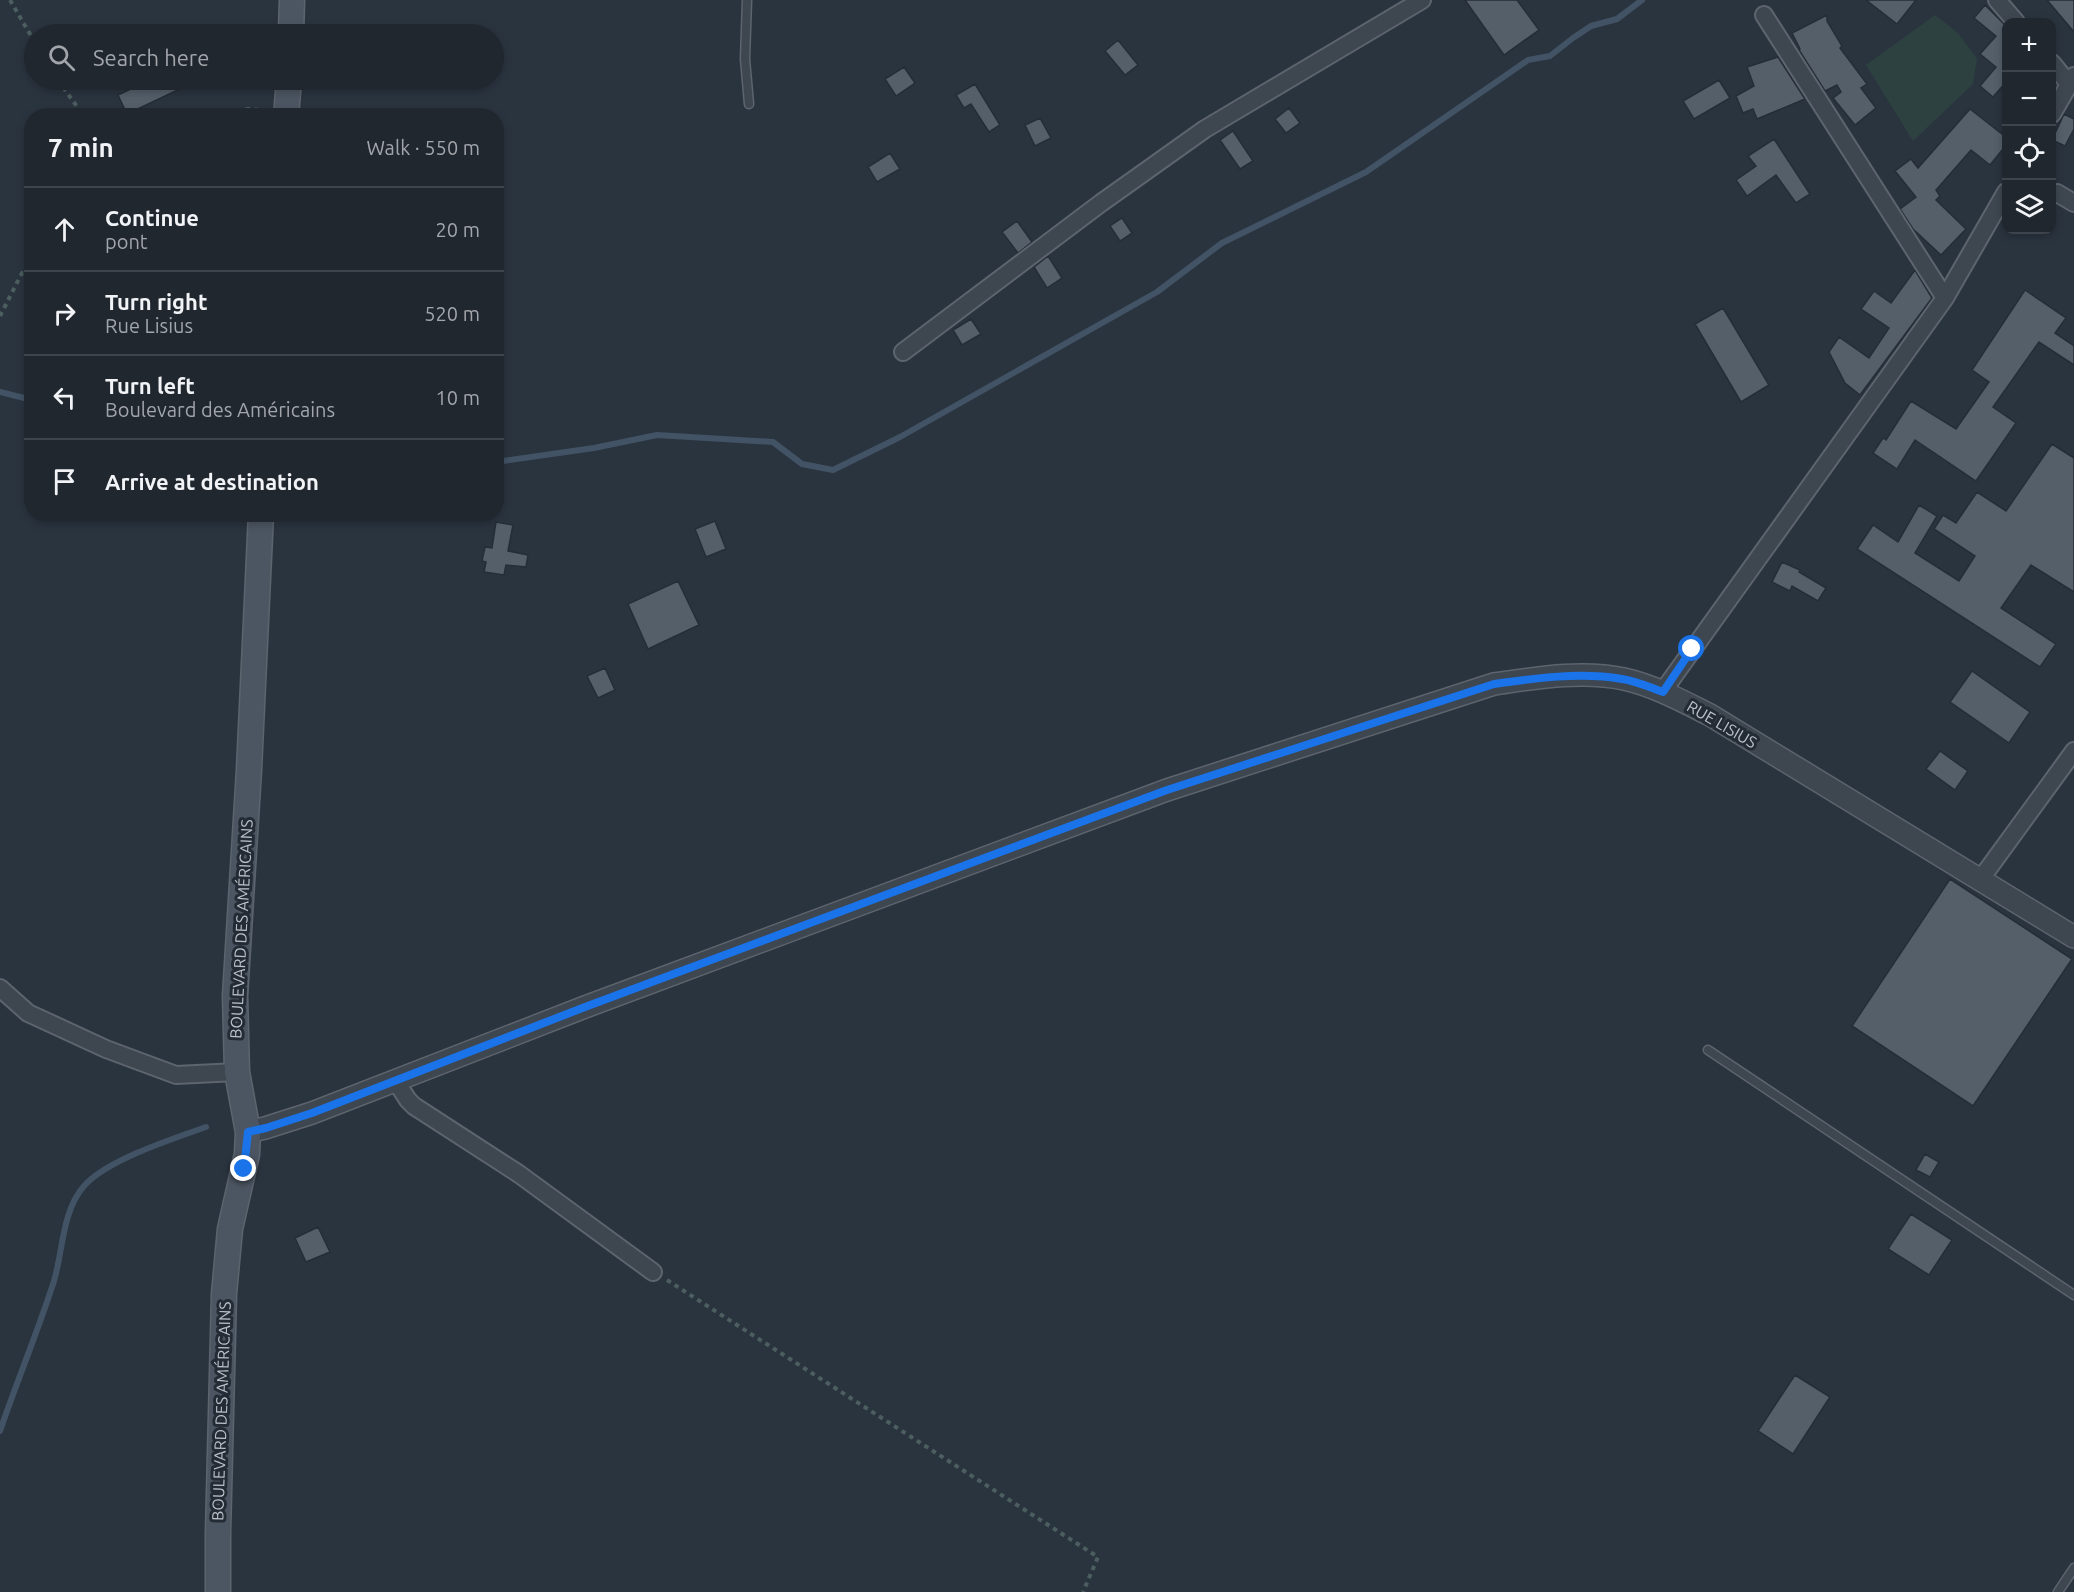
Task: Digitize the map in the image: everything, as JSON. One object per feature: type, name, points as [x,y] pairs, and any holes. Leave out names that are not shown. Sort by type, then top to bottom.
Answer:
[{"type":"main road","points":[[291,24],[292,0]]},
{"type":"main road","points":[[287,108],[288,90]]},
{"type":"main road","name":"BOULEVARD DES AMÉRICAINS","points":[[218,1592],[224,1294],[230,1229],[244,1169],[248,1132],[237,1072],[235,986],[249,770],[261,522]]},
{"type":"street","points":[[903,352],[1101,203],[1205,129],[1422,0]]},
{"type":"street","points":[[1997,0],[2013,18]]},
{"type":"street","points":[[1764,15],[1945,298]]},
{"type":"street","points":[[2056,66],[2072,80],[2056,107]]},
{"type":"street","points":[[2057,193],[2074,203]]},
{"type":"street","points":[[1663,692],[1945,298],[2002,201]]},
{"type":"street","name":"RUE LISIUS","points":[[248,1132],[291,1120],[596,1003],[1126,805],[1494,684],[1544,677],[1600,676],[1624,680],[1663,692],[1710,715],[2074,937]]},
{"type":"street","points":[[1980,879],[2074,751]]},
{"type":"street","points":[[0,988],[28,1013],[106,1049],[176,1075],[237,1072]]},
{"type":"street","points":[[395,1080],[414,1106],[512,1169],[653,1272]]},
{"type":"lane","points":[[747,0],[745,59],[749,104]]},
{"type":"lane","points":[[1708,1050],[2074,1295]]},
{"type":"lane","points":[[2058,1592],[2074,1568]]},
{"type":"path","points":[[10,0],[24,24]]},
{"type":"path","points":[[65,90],[78,108]]},
{"type":"path","points":[[0,316],[24,273]]},
{"type":"path","points":[[653,1272],[1098,1557],[1083,1592]]},
{"type":"green space","points":[[1935,15],[1958,33],[1977,59],[1973,84],[1913,141],[1866,65]]},
{"type":"building","points":[[1465,0],[1517,0],[1539,30],[1504,55]]},
{"type":"building","points":[[1866,0],[1916,0],[1897,24]]},
{"type":"building","points":[[2047,0],[2074,0],[2074,32]]},
{"type":"building","points":[[1985,5],[2002,22],[2002,87],[1993,97],[1980,86],[1996,67],[1980,54],[1996,36],[1974,18]]},
{"type":"building","points":[[1827,15],[1827,21],[1842,46],[1840,48],[1867,84],[1861,88],[1876,108],[1855,125],[1833,98],[1841,92],[1837,85],[1825,91],[1799,50],[1792,33]]},
{"type":"building","points":[[1118,40],[1138,65],[1125,75],[1105,51]]},
{"type":"building","points":[[1778,57],[1805,99],[1757,119],[1753,109],[1743,113],[1736,96],[1754,86],[1747,67]]},
{"type":"building","points":[[904,67],[915,83],[896,96],[885,79]]},
{"type":"building","points":[[1719,80],[1730,98],[1694,119],[1683,101]]},
{"type":"building","points":[[975,84],[1000,125],[989,132],[971,104],[964,108],[956,95]]},
{"type":"building","points":[[129,90],[178,90],[140,108],[124,108],[118,95]]},
{"type":"building","points":[[1289,108],[1300,123],[1286,133],[1275,119]]},
{"type":"building","points":[[1970,109],[2002,134],[2002,150],[1990,165],[1971,150],[1936,190],[1940,196],[1936,200],[1966,229],[1941,255],[1913,229],[1900,209],[1916,197],[1895,171],[1911,159],[1918,168]]},
{"type":"building","points":[[2064,114],[2074,119],[2074,129],[2065,146],[2056,142],[2056,131]]},
{"type":"building","points":[[1040,118],[1051,138],[1035,146],[1025,125]]},
{"type":"building","points":[[1233,131],[1253,161],[1240,169],[1220,140]]},
{"type":"building","points":[[1774,139],[1810,194],[1796,203],[1776,175],[1747,196],[1736,180],[1756,166],[1748,156]]},
{"type":"building","points":[[890,153],[900,169],[877,182],[868,167]]},
{"type":"building","points":[[1122,218],[1132,233],[1120,241],[1110,226]]},
{"type":"building","points":[[1017,221],[1032,242],[1018,253],[1002,232]]},
{"type":"building","points":[[1048,256],[1062,278],[1047,288],[1034,267]]},
{"type":"building","points":[[1915,270],[1932,298],[1860,395],[1845,383],[1829,352],[1839,337],[1869,358],[1889,328],[1861,309],[1874,291],[1891,303]]},
{"type":"building","points":[[2025,290],[2066,318],[2055,333],[2074,346],[2074,365],[2039,342],[1993,407],[2016,423],[1976,481],[1915,440],[1897,469],[1873,453],[1883,438],[1886,440],[1911,401],[1956,429],[1989,382],[1972,370]]},
{"type":"building","points":[[1723,308],[1769,385],[1741,402],[1695,324]]},
{"type":"building","points":[[971,319],[981,334],[962,345],[953,330]]},
{"type":"building","points":[[2052,444],[2074,458],[2074,592],[2031,565],[2001,608],[2056,644],[2040,667],[1857,549],[1873,525],[1898,542],[1919,505],[1937,516],[1915,553],[1959,581],[1975,556],[1934,529],[1943,515],[1956,523],[1977,492],[2006,511]]},
{"type":"building","points":[[715,521],[726,549],[706,557],[695,529]]},
{"type":"building","points":[[496,522],[513,525],[508,551],[528,555],[526,567],[506,565],[504,575],[484,572],[486,562],[482,561],[485,547],[492,548]]},
{"type":"building","points":[[1782,562],[1800,570],[1799,572],[1826,588],[1818,601],[1792,586],[1790,591],[1772,582]]},
{"type":"building","points":[[678,581],[699,625],[648,649],[628,604]]},
{"type":"building","points":[[605,668],[615,690],[598,698],[587,676]]},
{"type":"building","points":[[1972,671],[2030,712],[2009,743],[1950,702]]},
{"type":"building","points":[[1940,751],[1968,771],[1955,790],[1926,769]]},
{"type":"building","points":[[1950,879],[2072,959],[1973,1106],[1852,1026]]},
{"type":"building","points":[[1925,1154],[1939,1162],[1930,1177],[1916,1170]]},
{"type":"building","points":[[1911,1214],[1952,1240],[1929,1275],[1888,1249]]},
{"type":"building","points":[[318,1227],[330,1252],[306,1262],[295,1238]]},
{"type":"building","points":[[1795,1375],[1830,1397],[1793,1454],[1758,1431]]},
{"type":"waterway","points":[[504,461],[594,448],[657,435],[773,442],[802,464],[833,470],[900,437],[1157,292],[1222,243],[1366,172],[1528,60],[1550,56],[1591,26],[1617,19],[1642,0]]},
{"type":"waterway","points":[[0,392],[24,398]]},
{"type":"waterway","points":[[0,1431],[54,1281],[67,1219],[77,1196],[94,1176],[124,1159],[206,1127]]},
{"type":"route","points":[[244,1169],[248,1132],[312,1113],[585,1007],[1167,790],[1494,684],[1544,677],[1600,676],[1624,680],[1663,692],[1692,649]]}]
